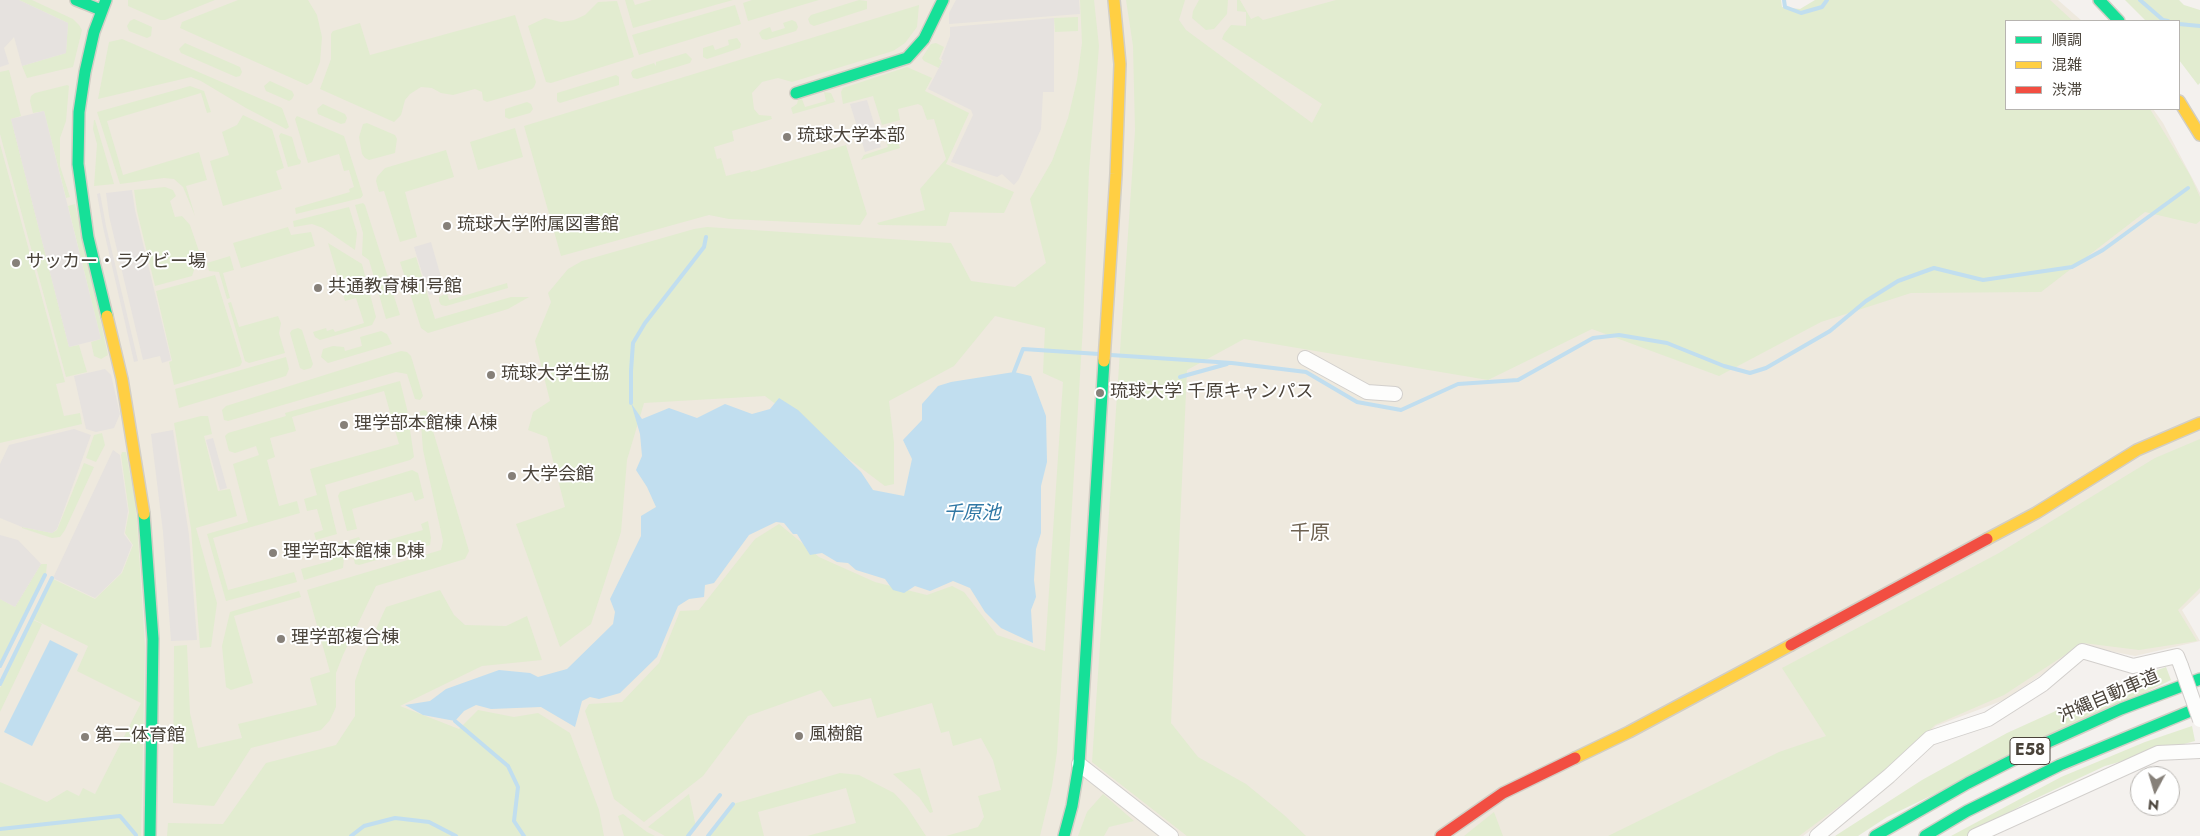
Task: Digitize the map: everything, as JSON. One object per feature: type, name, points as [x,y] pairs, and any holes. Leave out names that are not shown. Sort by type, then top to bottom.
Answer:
[{"type":"main road","points":[[76,0],[103,5],[91,43],[85,72],[79,112],[78,164],[88,238],[124,387],[144,512],[153,639],[150,836]]},
{"type":"main road","points":[[796,93],[907,58],[924,39],[943,0]]},
{"type":"main road","points":[[1064,836],[1072,806],[1079,764],[1120,93],[1120,46],[1114,0]]},
{"type":"main road","points":[[2099,0],[2118,20]]},
{"type":"main road","points":[[2180,102],[2198,126]]},
{"type":"main road","points":[[1442,836],[1503,793],[1629,732],[2036,513],[2138,450],[2200,423]]},
{"type":"main road","name":"沖縄自動車道","points":[[1876,836],[1968,783],[2046,743],[2121,709],[2196,680]]},
{"type":"main road","name":"E58","points":[[1925,836],[1967,812],[2060,765],[2200,708]]},
{"type":"street","points":[[1305,358],[1367,392],[1395,394]]},
{"type":"street","points":[[1817,836],[1875,788],[1930,738],[1988,719],[2043,684],[2082,651],[2133,666],[2178,656],[2200,720]]},
{"type":"street","points":[[1975,836],[2158,753],[2200,751]]},
{"type":"street","points":[[1079,764],[1171,836]]},
{"type":"shaded area","name":"琉球大学 千原キャンパス","points":[[0,0],[1778,0],[1779,7],[1792,15],[1840,0],[2058,0],[2081,20],[2005,20],[2005,110],[2154,110],[2163,123],[2200,193],[2200,593],[2182,610],[2200,641],[2135,656],[2084,646],[2004,700],[1936,726],[1874,783],[1803,836],[0,836]]},
{"type":"shaded area","points":[[0,0],[19,0],[68,23],[66,53],[22,66],[14,37],[4,48],[9,64],[0,67]]},
{"type":"shaded area","points":[[956,0],[1079,0],[1080,14],[949,24],[949,13]]},
{"type":"shaded area","points":[[1054,18],[1054,92],[1043,92],[1041,129],[1019,179],[1014,185],[1002,174],[997,177],[951,162],[973,115],[971,110],[928,89],[943,60],[941,59],[950,36],[950,27]]},
{"type":"shaded area","points":[[867,100],[881,147],[865,152],[850,104]]},
{"type":"shaded area","points":[[44,111],[101,339],[69,347],[11,119]]},
{"type":"shaded area","points":[[132,190],[135,210],[171,360],[162,363],[160,356],[143,360],[109,216],[106,193]]},
{"type":"shaded area","points":[[100,193],[138,361],[134,362],[103,227],[97,194]]},
{"type":"shaded area","points":[[431,242],[445,291],[429,295],[414,247]]},
{"type":"shaded area","points":[[105,369],[111,375],[120,414],[114,428],[96,432],[86,429],[74,376]]},
{"type":"shaded area","points":[[74,429],[91,435],[57,529],[52,533],[22,527],[0,518],[0,464],[9,445]]},
{"type":"shaded area","points":[[173,430],[189,535],[197,640],[171,641],[163,532],[151,434]]},
{"type":"shaded area","points":[[213,438],[227,488],[220,490],[206,440]]},
{"type":"shaded area","points":[[113,450],[120,455],[128,511],[124,534],[132,545],[121,573],[95,598],[53,578]]},
{"type":"shaded area","points":[[0,535],[18,540],[41,564],[15,607],[0,599]]},
{"type":"green space","points":[[19,0],[32,0],[73,19],[79,25],[82,30],[73,67],[27,78],[22,66],[66,53],[68,23]]},
{"type":"green space","points":[[128,0],[215,0],[165,20],[160,20],[128,6]]},
{"type":"green space","points":[[238,0],[308,0],[317,15],[322,37],[320,62],[312,82],[307,85],[180,28],[182,22]]},
{"type":"green space","points":[[625,0],[633,0],[635,5],[652,0],[733,0],[633,28]]},
{"type":"green space","points":[[752,0],[819,0],[748,21],[743,3]]},
{"type":"green space","points":[[859,0],[867,1],[867,9],[814,26],[810,24],[808,19],[811,15]]},
{"type":"green space","points":[[1080,0],[1094,0],[1099,46],[1089,171],[1083,326],[1057,752],[1052,786],[1040,836],[946,836],[978,827],[984,817],[978,796],[1001,790],[993,760],[981,738],[953,746],[949,731],[941,733],[932,703],[877,718],[871,698],[833,707],[821,690],[748,716],[703,776],[644,822],[614,799],[585,711],[589,704],[622,702],[659,663],[680,611],[699,610],[755,539],[779,524],[819,557],[875,582],[927,595],[952,586],[964,592],[997,635],[1045,651],[1063,382],[1043,373],[1045,328],[995,316],[954,366],[889,401],[894,443],[894,484],[885,486],[765,396],[644,403],[627,460],[621,532],[591,624],[560,647],[516,524],[565,507],[547,437],[528,430],[533,412],[550,401],[535,341],[551,302],[548,293],[568,269],[582,261],[707,227],[951,243],[971,281],[1015,287],[1046,263],[1030,199],[1052,161],[1068,118],[1077,80],[1082,43]]},
{"type":"green space","points":[[1126,0],[1185,0],[1179,20],[1186,30],[1312,123],[1322,104],[1222,39],[1231,25],[1246,26],[1246,12],[1237,11],[1237,0],[1240,0],[1251,19],[1258,16],[1263,20],[1336,0],[1781,0],[1782,7],[1800,9],[1815,0],[2050,0],[2072,20],[2005,20],[2005,110],[2151,110],[2190,175],[2200,197],[2200,221],[2196,224],[2145,212],[2041,292],[1911,293],[1821,322],[1719,376],[1592,329],[1488,380],[1244,339],[1187,370],[1171,723],[1198,757],[1246,784],[1306,836],[1187,836],[1092,762],[1135,131],[1133,46]]},
{"type":"green space","points":[[1199,0],[1228,0],[1227,14],[1214,29],[1206,30],[1192,18],[1193,11]]},
{"type":"green space","points":[[2125,0],[2179,0],[2184,5],[2200,10],[2200,83],[2198,85],[2180,61],[2180,20],[2145,20]]},
{"type":"green space","points":[[617,1],[634,57],[551,83],[546,82],[528,26],[545,18],[561,22],[574,20],[585,15],[598,2]]},
{"type":"green space","points":[[735,5],[741,24],[639,55],[632,35]]},
{"type":"green space","points":[[919,5],[917,27],[905,43],[893,51],[792,82],[778,78],[762,82],[752,93],[754,109],[759,115],[771,116],[772,119],[732,131],[734,141],[714,147],[717,159],[721,158],[726,176],[750,170],[751,172],[846,145],[867,214],[860,225],[729,219],[709,215],[561,256],[524,126]]},
{"type":"green space","points":[[515,15],[536,82],[532,89],[487,102],[483,100],[482,92],[475,89],[453,95],[441,93],[432,88],[421,87],[410,94],[405,100],[401,115],[394,122],[320,89],[331,59],[331,34],[333,31],[360,23],[370,55]]},
{"type":"green space","points":[[1078,17],[1078,31],[1055,32],[1054,18]]},
{"type":"green space","points":[[134,19],[152,27],[151,36],[147,38],[129,31],[127,26]]},
{"type":"green space","points":[[792,20],[796,22],[798,27],[796,31],[766,40],[762,39],[759,33],[762,30],[770,27],[772,32],[785,28],[783,23]]},
{"type":"green space","points":[[737,38],[741,44],[740,48],[707,59],[703,57],[703,48],[713,45],[715,50],[729,45],[728,40]]},
{"type":"green space","points":[[122,39],[282,108],[289,127],[286,129],[191,77],[98,99],[109,42]]},
{"type":"green space","points":[[185,43],[240,67],[242,72],[240,76],[236,77],[181,53],[179,49]]},
{"type":"green space","points":[[936,43],[944,47],[939,59],[942,61],[939,68],[924,61],[922,58],[931,44]]},
{"type":"green space","points":[[686,53],[692,59],[690,63],[637,79],[633,78],[631,73],[633,70],[654,63],[656,66],[656,62]]},
{"type":"green space","points":[[907,67],[932,78],[925,91],[969,113],[946,164],[1014,192],[1004,213],[950,212],[946,226],[879,225],[877,223],[925,210],[920,189],[946,159],[934,119],[927,120],[922,106],[918,104],[898,109],[900,120],[882,125],[873,96],[843,104],[841,92],[843,88]]},
{"type":"green space","points":[[9,70],[21,116],[11,119],[69,347],[79,345],[87,372],[66,377],[0,134],[0,72]]},
{"type":"green space","points":[[616,75],[619,77],[619,85],[560,103],[557,101],[557,93]]},
{"type":"green space","points":[[270,81],[292,91],[294,95],[292,99],[289,101],[266,91],[264,86]]},
{"type":"green space","points":[[69,86],[66,121],[60,138],[60,166],[70,197],[66,198],[44,111],[33,113],[30,101],[31,96],[35,93]]},
{"type":"green space","points":[[190,86],[204,91],[211,112],[207,113],[201,93],[107,121],[123,175],[199,152],[207,180],[186,186],[195,216],[183,187],[174,179],[164,178],[120,184],[97,112]]},
{"type":"green space","points":[[824,92],[831,93],[835,102],[793,114],[791,108],[797,104],[798,100],[802,99],[805,107],[826,101]]},
{"type":"green space","points":[[527,102],[531,104],[533,109],[530,113],[509,119],[505,117],[505,109]]},
{"type":"green space","points":[[323,104],[345,114],[347,118],[345,123],[341,124],[318,114],[317,109]]},
{"type":"green space","points":[[243,115],[272,129],[284,168],[276,171],[282,189],[223,206],[210,161],[229,155],[222,132],[237,125]]},
{"type":"green space","points":[[297,116],[344,136],[363,195],[361,198],[296,214],[295,208],[350,192],[349,189],[354,187],[349,170],[344,171],[339,154],[308,163],[295,119]]},
{"type":"green space","points":[[94,120],[114,184],[94,186],[97,144],[93,129]]},
{"type":"green space","points":[[367,123],[395,135],[397,139],[395,153],[369,160],[365,158],[362,154],[359,137],[363,124]]},
{"type":"green space","points":[[902,125],[906,140],[898,142],[900,148],[861,160],[864,155],[888,147],[883,130]]},
{"type":"green space","points":[[515,128],[523,157],[478,170],[470,142]]},
{"type":"green space","points":[[281,133],[292,137],[298,158],[301,161],[300,164],[288,167],[279,136]]},
{"type":"green space","name":"サッカー・ラグビー場","points":[[0,144],[65,382],[56,384],[64,416],[80,413],[82,424],[0,443]]},
{"type":"green space","points":[[446,150],[454,177],[405,192],[417,237],[400,242],[384,191],[379,192],[376,181],[377,177],[385,168]]},
{"type":"green space","points":[[165,187],[173,190],[176,196],[170,201],[175,217],[182,216],[190,225],[203,263],[195,267],[192,276],[155,286],[137,211],[134,190]]},
{"type":"green space","points":[[363,203],[400,315],[386,319],[369,260],[362,255],[363,233],[355,205]]},
{"type":"green space","points":[[75,204],[108,355],[101,359],[94,356],[91,342],[101,339],[68,206]]},
{"type":"green space","points":[[349,207],[357,233],[355,250],[323,228],[312,224],[294,227],[293,221]]},
{"type":"green space","points":[[288,227],[291,235],[311,232],[315,246],[241,268],[233,243]]},
{"type":"green space","points":[[328,243],[362,264],[376,317],[372,325],[320,340],[315,337],[313,332],[326,328],[327,331],[333,329],[335,332],[364,323],[356,298],[345,301]]},
{"type":"green space","points":[[230,256],[234,270],[223,273],[230,298],[227,299],[219,272],[209,271],[207,263]]},
{"type":"green space","points":[[416,257],[435,319],[511,297],[529,297],[508,309],[428,333],[421,328],[400,262]]},
{"type":"green space","points":[[215,275],[242,362],[240,366],[174,385],[169,362],[172,361],[156,291]]},
{"type":"green space","points":[[507,283],[508,288],[446,306],[441,305],[439,301],[439,297],[447,293],[449,300]]},
{"type":"green space","points":[[231,302],[239,327],[278,316],[281,323],[279,333],[285,353],[249,363],[245,361],[228,303]]},
{"type":"green space","points":[[298,328],[302,330],[313,364],[311,368],[304,370],[300,368],[290,333]]},
{"type":"green space","points":[[381,331],[387,334],[392,344],[328,363],[321,357],[323,349],[333,346],[344,347],[345,351],[362,346],[360,337]]},
{"type":"green space","points":[[401,351],[407,352],[411,356],[423,396],[420,400],[415,399],[407,374],[396,372],[228,421],[224,420],[222,410],[226,406]]},
{"type":"green space","points":[[286,357],[289,369],[286,376],[179,408],[175,389]]},
{"type":"green space","points":[[400,381],[407,409],[414,457],[410,460],[325,485],[337,534],[316,540],[314,533],[323,530],[317,509],[307,511],[304,499],[317,495],[310,469],[399,444],[384,391],[292,417],[296,431],[270,438],[275,457],[267,460],[279,506],[297,501],[300,513],[213,538],[228,590],[294,572],[297,582],[226,601],[207,534],[248,522],[233,464],[259,455],[256,446],[235,453],[229,451],[225,436],[228,433],[286,416],[285,413]]},
{"type":"green space","points":[[420,411],[427,411],[469,551],[465,559],[376,586],[336,673],[336,707],[330,720],[321,730],[251,748],[214,806],[173,803],[174,646],[187,645],[190,713],[198,748],[242,738],[238,724],[317,705],[310,678],[330,672],[307,590],[441,550],[443,541],[423,450]]},
{"type":"green space","points":[[208,416],[212,434],[204,436],[218,491],[230,489],[237,516],[196,528],[217,603],[211,647],[200,648],[191,529],[174,423]]},
{"type":"green space","points":[[102,433],[105,445],[96,462],[86,458],[94,435]]},
{"type":"green space","points":[[2200,439],[2200,588],[2178,610],[2197,641],[2139,650],[2083,643],[2004,695],[1935,725],[1876,779],[1799,836],[1608,836],[1779,752],[1826,736],[1782,668],[1999,553],[2155,458]]},
{"type":"green space","points":[[122,452],[126,452],[136,506],[145,647],[141,836],[0,836],[0,782],[47,802],[67,790],[79,796],[83,788],[95,794],[141,703],[77,671],[88,646],[33,619],[53,579],[95,599],[122,573],[133,545],[125,533],[129,512]]},
{"type":"green space","points":[[84,463],[94,467],[60,537],[52,538],[22,528],[52,533],[57,530]]},
{"type":"green space","points":[[412,470],[418,473],[424,498],[415,501],[412,492],[352,509],[357,529],[347,531],[338,496],[340,492]]},
{"type":"green space","points":[[428,521],[431,538],[430,545],[359,565],[355,564],[349,540],[359,537],[363,547],[423,530],[421,524]]},
{"type":"green space","points":[[340,542],[344,558],[343,568],[304,580],[301,569],[331,561],[327,546]]},
{"type":"green space","points":[[41,564],[47,564],[46,573],[0,662],[0,599],[15,607]]},
{"type":"green space","points":[[440,590],[454,615],[465,625],[506,626],[527,616],[542,660],[482,666],[400,706],[459,729],[478,710],[514,717],[538,713],[570,733],[599,810],[604,836],[167,836],[168,823],[223,824],[266,763],[336,745],[355,716],[355,681],[363,658],[386,607]]},
{"type":"green space","points":[[299,591],[301,597],[234,616],[253,683],[231,690],[226,687],[222,646],[230,612]]},
{"type":"green space","points":[[33,620],[42,624],[0,712],[0,688]]},
{"type":"green space","points":[[2166,667],[2171,680],[1887,817],[1858,836],[1835,836],[1922,780],[2007,733],[2102,690]]},
{"type":"green space","points":[[2192,726],[2195,741],[2105,766],[2024,804],[1968,836],[1951,836],[2061,777],[2145,742]]},
{"type":"green space","points":[[920,768],[933,812],[930,813],[919,797],[893,774]]},
{"type":"green space","points":[[840,773],[859,775],[894,793],[907,807],[926,836],[807,836],[856,823],[846,788],[758,812],[764,836],[708,836],[733,804]]},
{"type":"green space","points":[[689,794],[696,827],[688,836],[665,836],[648,827]]},
{"type":"green space","points":[[1103,794],[1134,821],[1109,827],[1104,836],[1078,836],[1087,812]]},
{"type":"green space","points":[[1494,812],[1503,836],[1464,836]]},
{"type":"green space","points":[[623,814],[655,836],[624,836],[618,816]]},
{"type":"water","name":"千原池","points":[[1014,372],[1031,376],[1046,416],[1047,462],[1041,486],[1041,533],[1036,549],[1034,580],[1036,597],[1031,610],[1033,643],[1001,628],[985,612],[970,588],[953,581],[930,591],[915,586],[904,593],[893,590],[885,579],[856,570],[848,563],[837,562],[822,553],[810,555],[797,534],[793,534],[784,523],[776,522],[749,535],[714,583],[705,585],[704,597],[689,599],[678,606],[657,657],[620,693],[599,699],[590,697],[582,701],[575,727],[541,707],[491,709],[476,705],[464,711],[455,721],[423,715],[405,705],[430,701],[446,689],[499,670],[530,673],[538,677],[567,669],[613,624],[615,612],[610,599],[641,536],[641,516],[656,507],[647,487],[636,470],[642,456],[640,434],[631,403],[642,419],[669,408],[697,418],[725,404],[752,414],[770,409],[779,398],[798,410],[861,472],[873,490],[904,496],[912,459],[903,440],[922,420],[922,404],[938,386],[951,382]]},
{"type":"water","points":[[50,640],[78,654],[32,746],[4,732]]},
{"type":"waterway","points":[[1784,0],[1785,7],[1801,13],[1822,7],[1827,0]]},
{"type":"waterway","points":[[2140,0],[2163,20]]},
{"type":"waterway","points":[[2180,24],[2200,26]]},
{"type":"waterway","points":[[1111,355],[1232,363],[1306,372],[1357,402],[1401,410],[1458,384],[1518,380],[1593,338],[1619,335],[1667,343],[1724,366],[1750,373],[1766,368],[1830,331],[1866,301],[1898,281],[1934,268],[1983,280],[2072,267],[2103,250],[2188,188]]},
{"type":"waterway","points":[[631,403],[633,343],[645,323],[704,247],[706,237]]},
{"type":"waterway","points":[[1014,372],[1023,349],[1099,354]]},
{"type":"waterway","points":[[1180,377],[1227,364]]},
{"type":"waterway","points":[[0,666],[45,575]]},
{"type":"waterway","points":[[0,684],[52,578]]},
{"type":"waterway","points":[[455,721],[508,766],[518,787],[514,821],[524,836]]},
{"type":"waterway","points":[[688,836],[720,795]]},
{"type":"waterway","points":[[708,836],[733,804]]},
{"type":"waterway","points":[[0,829],[120,816],[136,835]]},
{"type":"waterway","points":[[351,836],[364,826],[395,818],[429,822],[456,836]]},
{"type":"traffic: fast","points":[[76,0],[101,10]]},
{"type":"traffic: fast","points":[[106,0],[94,32],[85,72],[79,112],[78,164],[88,237],[107,316]]},
{"type":"traffic: fast","points":[[796,93],[907,58],[924,39],[943,0]]},
{"type":"traffic: fast","points":[[2099,0],[2118,20]]},
{"type":"traffic: fast","points":[[1064,836],[1072,806],[1079,764],[1104,361]]},
{"type":"traffic: fast","points":[[144,514],[153,639],[150,836]]},
{"type":"traffic: fast","points":[[1875,836],[1968,783],[2046,743],[2121,709],[2200,679]]},
{"type":"traffic: fast","points":[[1925,836],[1967,811],[2060,765],[2200,707]]},
{"type":"traffic: slow","points":[[1104,361],[1116,174],[1120,64],[1114,0]]},
{"type":"traffic: slow","points":[[2180,103],[2200,135]]},
{"type":"traffic: slow","points":[[107,316],[122,379],[144,514]]},
{"type":"traffic: slow","points":[[1987,539],[2036,513],[2137,450],[2200,423]]},
{"type":"traffic: slow","points":[[1575,758],[1629,732],[1791,645]]},
{"type":"traffic: jam","points":[[1791,645],[1987,539]]},
{"type":"traffic: jam","points":[[1441,836],[1503,793],[1575,758]]},
{"type":"place","name":"琉球大学本部","points":[[787,137]]},
{"type":"place","name":"琉球大学附属図書館","points":[[447,226]]},
{"type":"place","name":"サッカー・ラグビー場","points":[[16,263]]},
{"type":"place","name":"共通教育棟1号館","points":[[318,288]]},
{"type":"place","name":"琉球大学生協","points":[[491,375]]},
{"type":"place","name":"琉球大学 千原キャンパス","points":[[1100,393]]},
{"type":"place","name":"理学部本館棟 A棟","points":[[344,425]]},
{"type":"place","name":"大学会館","points":[[512,476]]},
{"type":"place","name":"理学部本館棟 B棟","points":[[273,553]]},
{"type":"place","name":"理学部複合棟","points":[[281,639]]},
{"type":"place","name":"風樹館","points":[[799,736]]},
{"type":"place","name":"第二体育館","points":[[85,737]]},
{"type":"district","name":"千原","points":[[1310,534]]}]
